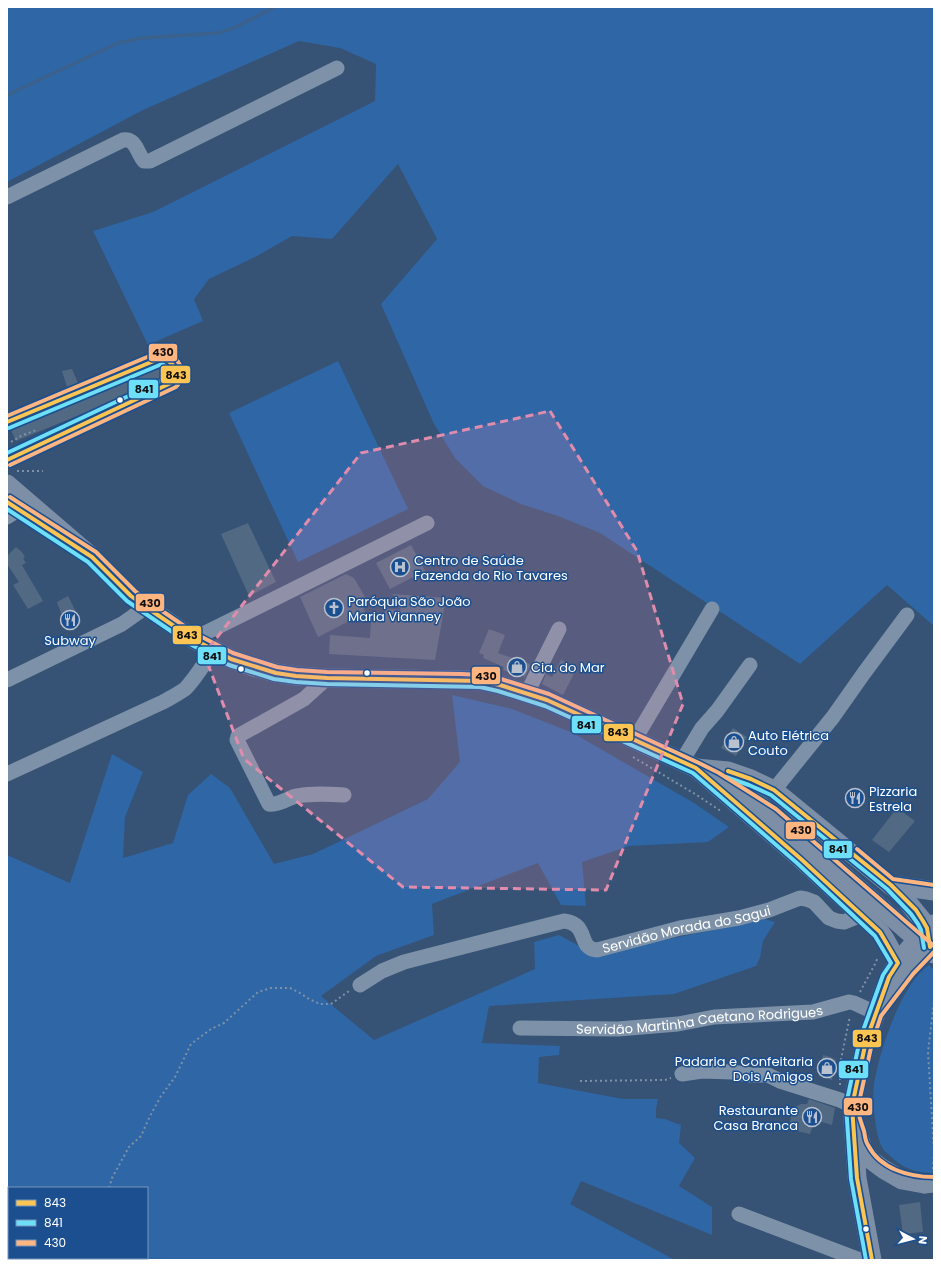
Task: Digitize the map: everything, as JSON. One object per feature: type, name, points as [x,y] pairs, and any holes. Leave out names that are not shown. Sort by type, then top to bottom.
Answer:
[{"type":"main road","points":[[8,472],[131,596],[213,651],[249,666],[276,673],[327,678],[481,681],[547,700],[633,748],[689,765],[728,771],[751,779],[774,790],[891,885],[916,910],[932,939]]},
{"type":"main road","points":[[11,509],[92,557]]},
{"type":"main road","points":[[689,765],[716,778],[761,806],[932,939]]},
{"type":"main road","points":[[689,765],[801,860],[880,932],[898,963]]},
{"type":"main road","points":[[891,885],[934,890]]},
{"type":"main road","points":[[872,1260],[857,1178],[852,1110],[866,1041],[889,977],[898,963],[932,939]]},
{"type":"main road","points":[[876,1012],[932,939]]},
{"type":"main road","points":[[852,1110],[863,1150],[871,1160],[902,1180],[930,1180]]},
{"type":"street","points":[[7,198],[123,140],[129,139],[133,142],[141,158],[144,161],[150,161],[337,68]]},
{"type":"street","points":[[7,422],[162,358],[170,360],[176,368],[176,378],[173,382],[8,472]]},
{"type":"street","points":[[193,639],[427,523]]},
{"type":"street","points":[[7,680],[122,624],[146,607]]},
{"type":"street","points":[[633,748],[712,609]]},
{"type":"street","points":[[774,790],[833,717],[907,615]]},
{"type":"street","points":[[527,693],[559,629]]},
{"type":"street","points":[[7,774],[163,702],[185,688],[195,677],[213,651]]},
{"type":"street","points":[[689,765],[702,728],[717,711],[750,665]]},
{"type":"street","points":[[327,678],[304,699],[238,736],[237,740],[269,804],[273,805],[288,798],[308,794],[344,795]]},
{"type":"street","name":"Servidão Morada do Sagui","points":[[360,985],[382,971],[404,962],[564,921],[576,924],[587,946],[591,950],[597,950],[680,928],[740,918],[769,910],[800,898],[814,902],[829,918],[837,922],[844,922],[861,915]]},
{"type":"street","name":"Servidão Martinha Caetano Rodrigues","points":[[520,1028],[618,1029],[678,1024],[714,1017],[814,1012],[849,1002],[876,1012]]},
{"type":"street","points":[[682,1074],[732,1072],[750,1075],[768,1075],[780,1081],[840,1100],[852,1110]]},
{"type":"street","points":[[739,1214],[860,1260]]},
{"type":"path","points":[[8,472],[43,472]]},
{"type":"path","points":[[633,748],[726,814]]},
{"type":"path","points":[[109,1187],[112,1178],[128,1147],[141,1136],[161,1096],[175,1077],[191,1044],[211,1029],[224,1023],[258,992],[271,988],[290,988],[320,1004],[331,1004],[360,985]]},
{"type":"path","points":[[930,1180],[934,1152],[928,1052],[934,1001]]},
{"type":"path","points":[[580,1081],[665,1080],[682,1074]]},
{"type":"highlighted area","points":[[550,411],[637,551],[683,704],[606,890],[403,887],[244,759],[204,654],[361,453]]},
{"type":"shaded area","points":[[7,7],[934,7],[934,626],[887,585],[800,664],[600,533],[558,516],[521,504],[483,486],[455,458],[434,424],[381,304],[437,239],[398,164],[332,239],[292,236],[257,256],[209,279],[194,299],[203,321],[148,345],[93,231],[153,212],[375,101],[376,64],[340,48],[299,41],[143,110],[7,182]]},
{"type":"shaded area","points":[[338,361],[408,509],[298,562],[229,413]]},
{"type":"shaded area","points":[[452,695],[512,709],[573,733],[694,803],[729,827],[708,842],[629,846],[582,862],[586,906],[561,905],[538,863],[432,904],[434,935],[376,956],[321,996],[374,1040],[535,969],[534,942],[559,935],[594,954],[743,924],[761,918],[775,922],[763,941],[760,958],[756,966],[674,994],[489,1006],[482,1043],[560,1046],[559,1055],[539,1057],[538,1083],[623,1099],[658,1099],[656,1118],[665,1119],[681,1125],[679,1143],[695,1158],[679,1186],[712,1207],[712,1235],[581,1181],[570,1204],[675,1260],[7,1260],[7,855],[70,883],[112,754],[143,772],[125,817],[123,858],[173,843],[188,795],[211,774],[230,788],[274,864],[313,854],[428,799],[460,762]]},
{"type":"shaded area","points":[[929,965],[934,970],[934,1173],[909,1169],[898,1163],[882,1148],[878,1134],[873,1098],[877,1070],[886,1037],[893,1020],[909,987],[919,974]]},
{"type":"building","points":[[162,367],[166,371],[167,375],[101,406],[16,441],[11,430]]},
{"type":"building","points":[[72,369],[78,383],[67,387],[62,371]]},
{"type":"building","points":[[248,523],[276,582],[249,596],[221,534]]},
{"type":"building","name":"Centro de Saúde Fazenda do Rio Tavares","points":[[411,545],[425,571],[390,589],[376,563]]},
{"type":"building","points":[[16,547],[25,557],[23,558],[26,563],[22,565],[43,601],[28,609],[13,585],[19,582],[7,564],[7,556]]},
{"type":"building","name":"Paróquia São João Maria Vianney","points":[[346,574],[354,578],[365,597],[362,603],[365,613],[318,637],[300,597]]},
{"type":"building","points":[[393,594],[446,598],[435,660],[329,654],[330,635],[370,638],[371,620],[384,620],[385,609],[401,610]]},
{"type":"building","points":[[68,596],[81,622],[71,630],[67,623],[65,625],[57,602]]},
{"type":"building","points":[[489,629],[505,635],[498,653],[530,664],[525,677],[503,670],[504,667],[483,658],[484,655],[479,653]]},
{"type":"building","points":[[561,660],[577,668],[563,695],[542,684],[546,674],[552,677]]},
{"type":"building","name":"Auto Elétrica Couto","points":[[733,728],[747,737],[736,756],[721,748]]},
{"type":"building","points":[[897,808],[915,821],[889,852],[872,840]]},
{"type":"building","name":"Padaria e Confeitaria Dois Amigos","points":[[823,1055],[836,1060],[832,1080],[819,1076]]},
{"type":"building","name":"Restaurante Casa Branca","points":[[809,1099],[835,1108],[832,1125],[815,1120],[810,1134],[788,1129],[795,1107],[801,1104],[807,1104]]},
{"type":"building","points":[[920,1202],[923,1232],[903,1234],[899,1205]]},
{"type":"waterway","points":[[7,95],[118,43],[142,38],[218,33],[234,28],[275,7]]},
{"type":"transit line","name":"430","points":[[7,416],[159,352],[172,356],[180,364],[182,376],[176,387],[10,465]]},
{"type":"transit line","name":"843","points":[[7,422],[161,358],[169,361],[175,370],[176,374],[173,382],[7,460]]},
{"type":"transit line","name":"841","points":[[7,453],[169,377],[170,372],[168,368],[162,364],[9,428]]},
{"type":"transit line","name":"430","points":[[10,497],[96,552],[135,591],[149,602],[196,634],[233,653],[277,667],[297,670],[327,672],[461,674],[482,675],[501,679],[549,694],[699,763],[719,773],[776,809],[934,946]]},
{"type":"transit line","name":"843","points":[[7,502],[92,557],[131,596],[146,607],[193,639],[231,659],[276,673],[296,676],[481,681],[500,685],[547,700],[696,768],[801,859],[880,932],[898,963],[889,977],[866,1041],[852,1106],[857,1178],[872,1260]]},
{"type":"transit line","name":"841","points":[[7,509],[88,562],[127,601],[190,644],[229,665],[274,679],[296,682],[480,687],[498,691],[545,706],[693,773],[797,863],[875,936],[891,963],[883,975],[860,1039],[846,1105],[851,1179],[866,1260]]},
{"type":"transit line","name":"843","points":[[728,771],[751,779],[774,790],[891,885],[916,910],[923,921],[927,928],[930,947]]},
{"type":"transit line","name":"841","points":[[726,777],[771,795],[887,889],[911,914],[918,924],[921,930],[924,948]]},
{"type":"transit line","name":"430","points":[[857,849],[893,879],[934,885]]},
{"type":"transit line","name":"430","points":[[934,952],[913,974],[881,1016],[872,1043],[858,1107],[866,1142],[873,1153],[880,1160],[888,1166],[905,1173],[924,1177],[934,1177]]},
{"type":"place","name":"Centro de Saúde Fazenda do Rio Tavares","points":[[400,567]]},
{"type":"place","name":"Paróquia São João Maria Vianney","points":[[334,608]]},
{"type":"place","name":"Subway","points":[[70,620]]},
{"type":"place","name":"Cia. do Mar","points":[[517,667]]},
{"type":"place","name":"Auto Elétrica Couto","points":[[734,742]]},
{"type":"place","name":"Pizzaria Estrela","points":[[855,798]]},
{"type":"place","name":"Padaria e Confeitaria Dois Amigos","points":[[827,1068]]},
{"type":"place","name":"Restaurante Casa Branca","points":[[812,1117]]}]
